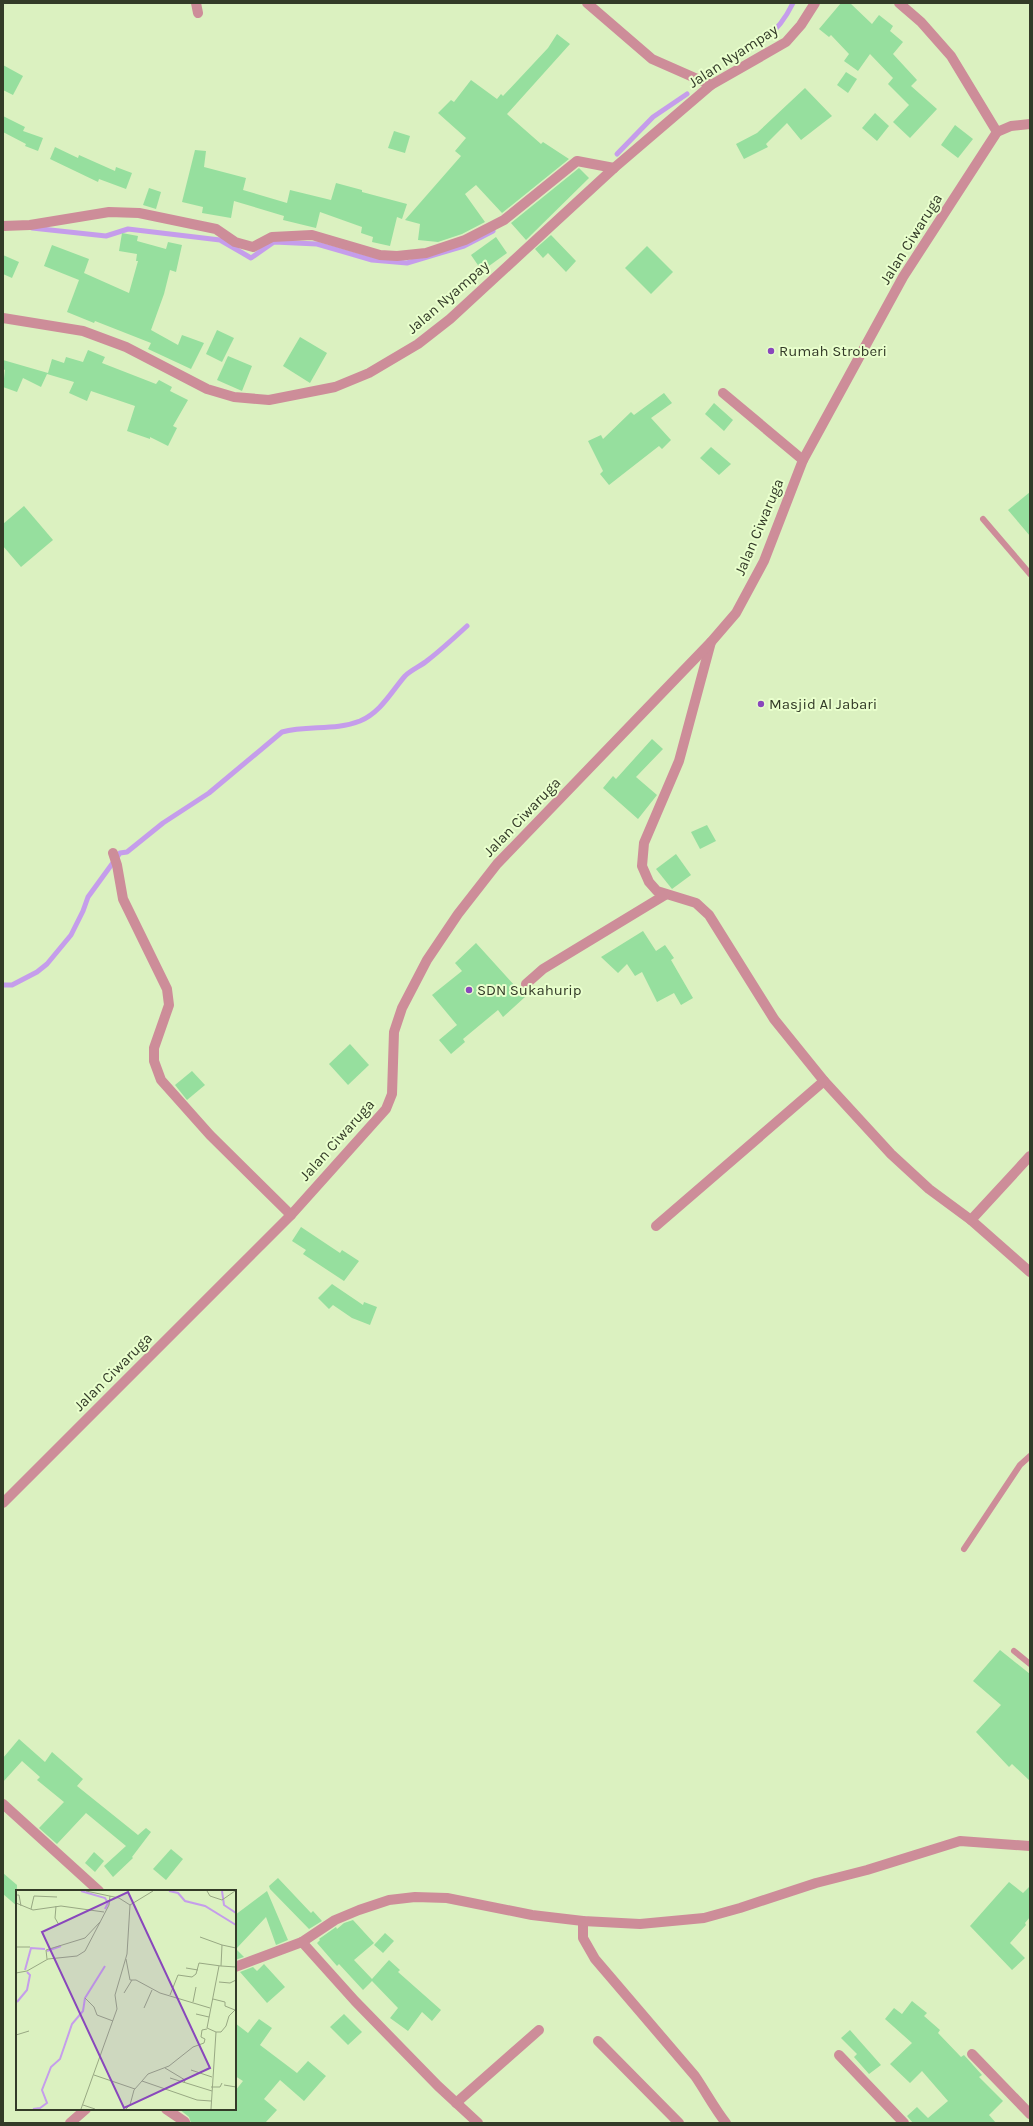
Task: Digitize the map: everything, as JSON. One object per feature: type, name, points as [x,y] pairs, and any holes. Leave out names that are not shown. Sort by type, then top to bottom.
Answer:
[{"type":"street","points":[[587,3],[652,59],[711,85]]},
{"type":"street","name":"Jalan Nyampay","points":[[3,318],[84,331],[126,347],[206,389],[234,398],[269,400],[335,387],[369,373],[418,344],[450,319],[614,168],[711,85],[786,42],[801,25],[815,3]]},
{"type":"street","points":[[899,3],[921,22],[951,56],[997,132],[1011,126],[1030,124]]},
{"type":"street","name":"Jalan Ciwaruga","points":[[3,1503],[291,1215],[386,1109],[392,1094],[394,1032],[402,1008],[427,960],[458,914],[497,864],[736,613],[764,561],[803,460],[903,277],[997,132]]},
{"type":"street","points":[[3,226],[30,225],[109,212],[140,213],[216,229],[235,242],[253,247],[272,237],[312,236],[380,255],[397,256],[426,253],[465,240],[504,220],[577,161],[614,168]]},
{"type":"street","points":[[724,393],[803,460]]},
{"type":"street","points":[[710,642],[679,761],[644,843],[642,866],[646,877],[657,891],[665,895],[696,904],[710,915],[774,1019],[824,1081],[891,1154],[929,1189],[971,1220],[1030,1272]]},
{"type":"street","points":[[113,853],[117,865],[123,899],[167,989],[169,1005],[154,1048],[154,1061],[161,1080],[210,1135],[291,1215]]},
{"type":"street","points":[[526,984],[550,965],[665,895]]},
{"type":"street","points":[[656,1226],[824,1081]]},
{"type":"street","points":[[971,1220],[1030,1156]]},
{"type":"street","points":[[3,1804],[98,1890]]},
{"type":"street","points":[[236,1967],[302,1942],[335,1920],[389,1900],[415,1897],[447,1898],[532,1915],[583,1921],[640,1924],[704,1918],[816,1883],[867,1870],[960,1842],[1030,1846]]},
{"type":"street","points":[[583,1921],[583,1938],[595,1958],[695,2076],[709,2096],[712,2106],[726,2123]]},
{"type":"street","points":[[302,1942],[355,2001],[456,2103],[478,2123]]},
{"type":"street","points":[[456,2103],[539,2030]]},
{"type":"street","points":[[598,2041],[679,2123]]},
{"type":"street","points":[[972,2054],[1030,2114]]},
{"type":"street","points":[[839,2055],[904,2123]]},
{"type":"street","points":[[70,2123],[85,2110]]},
{"type":"street","points":[[167,2110],[185,2122]]},
{"type":"lane","points":[[983,519],[1030,574]]},
{"type":"lane","points":[[964,1548],[1020,1465],[1030,1456]]},
{"type":"lane","points":[[1014,1651],[1030,1664]]},
{"type":"building","points":[[841,3],[850,3],[872,24],[879,15],[893,26],[890,31],[903,42],[893,54],[917,80],[911,86],[937,109],[910,138],[893,122],[909,105],[888,84],[893,78],[870,54],[858,71],[844,61],[849,54],[831,35],[829,37],[819,29]]},
{"type":"building","points":[[557,34],[570,44],[507,114],[541,144],[543,142],[569,159],[502,213],[476,185],[465,194],[485,222],[462,234],[438,242],[418,240],[420,224],[405,220],[461,156],[455,151],[466,138],[438,113],[451,100],[454,102],[471,80],[497,99],[501,94],[503,96],[548,48]]},
{"type":"building","points":[[3,65],[23,76],[13,95],[3,90]]},
{"type":"building","points":[[846,72],[857,79],[848,93],[837,85]]},
{"type":"building","points":[[805,88],[832,116],[801,140],[787,123],[766,144],[768,147],[744,159],[736,144],[757,133]]},
{"type":"building","points":[[875,113],[889,126],[877,141],[862,128]]},
{"type":"building","points":[[3,116],[25,127],[23,131],[43,138],[38,151],[25,146],[26,144],[3,132]]},
{"type":"building","points":[[955,125],[973,139],[958,158],[941,145]]},
{"type":"building","points":[[394,131],[410,136],[405,153],[388,148]]},
{"type":"building","points":[[55,147],[78,158],[79,155],[115,171],[116,167],[132,173],[126,189],[99,179],[98,182],[50,159]]},
{"type":"building","points":[[195,150],[206,151],[204,167],[246,178],[243,190],[287,203],[290,190],[331,200],[336,183],[362,190],[362,192],[407,204],[402,219],[397,217],[390,246],[372,242],[373,237],[361,233],[362,227],[320,212],[316,228],[283,220],[284,216],[234,201],[231,218],[202,213],[203,207],[182,202]]},
{"type":"building","points":[[579,168],[589,178],[526,240],[511,223]]},
{"type":"building","points":[[149,188],[161,192],[156,209],[143,205]]},
{"type":"building","points":[[122,233],[138,236],[137,241],[166,249],[168,242],[182,245],[176,272],[170,270],[164,294],[151,330],[178,345],[182,335],[204,343],[191,369],[148,349],[151,343],[95,321],[94,323],[67,312],[79,280],[44,266],[52,245],[89,259],[84,273],[129,293],[138,261],[136,261],[137,254],[119,251]]},
{"type":"building","points":[[551,235],[576,261],[566,272],[548,253],[543,258],[535,249]]},
{"type":"building","points":[[496,237],[507,253],[482,271],[471,255]]},
{"type":"building","points":[[647,246],[673,272],[651,294],[625,268]]},
{"type":"building","points":[[3,255],[19,262],[12,278],[3,274]]},
{"type":"building","points":[[217,330],[234,338],[222,362],[206,354]]},
{"type":"building","points":[[300,337],[327,353],[310,383],[283,366]]},
{"type":"building","points":[[88,350],[105,357],[102,363],[156,384],[159,380],[172,387],[170,391],[188,400],[173,426],[177,428],[168,446],[150,437],[150,439],[127,431],[135,406],[91,391],[87,401],[69,393],[74,382],[47,374],[41,387],[23,378],[17,392],[3,387],[5,370],[3,369],[3,360],[48,373],[52,359],[64,363],[66,357],[83,362]]},
{"type":"building","points":[[228,356],[252,366],[242,391],[217,380]]},
{"type":"building","points":[[664,393],[672,403],[651,418],[671,440],[662,449],[659,446],[609,485],[600,474],[603,471],[588,441],[601,435],[603,439],[631,412],[634,415]]},
{"type":"building","points":[[714,403],[733,420],[724,431],[705,414]]},
{"type":"building","points":[[711,447],[731,464],[719,475],[700,458]]},
{"type":"building","points":[[1030,492],[1030,536],[1008,510]]},
{"type":"building","points":[[24,506],[53,540],[21,567],[3,546],[3,524]]},
{"type":"building","points":[[652,739],[663,749],[636,777],[657,795],[638,819],[603,788],[613,776],[616,779]]},
{"type":"building","points":[[707,825],[716,841],[700,849],[691,832]]},
{"type":"building","points":[[676,854],[691,875],[672,889],[656,869]]},
{"type":"building","points":[[643,931],[656,951],[665,945],[674,958],[671,960],[693,998],[681,1005],[674,993],[657,1002],[642,972],[635,976],[627,964],[618,973],[601,957]]},
{"type":"building","points":[[476,943],[525,997],[503,1017],[498,1010],[463,1039],[465,1042],[451,1054],[439,1040],[457,1025],[432,995],[462,971],[455,963]]},
{"type":"building","points":[[350,1044],[369,1065],[348,1085],[329,1064]]},
{"type":"building","points":[[192,1071],[205,1085],[187,1100],[175,1085]]},
{"type":"building","points":[[301,1227],[340,1253],[342,1250],[359,1261],[344,1281],[303,1254],[306,1250],[292,1241]]},
{"type":"building","points":[[332,1284],[363,1305],[364,1302],[377,1307],[370,1325],[352,1318],[333,1305],[329,1309],[318,1298]]},
{"type":"building","points":[[1000,1650],[1030,1674],[1030,1781],[1012,1764],[1009,1767],[976,1732],[1001,1705],[973,1681]]},
{"type":"building","points":[[19,1739],[45,1762],[52,1752],[83,1779],[77,1786],[138,1835],[146,1828],[151,1832],[132,1857],[133,1858],[113,1877],[104,1866],[126,1846],[86,1813],[57,1844],[39,1828],[64,1802],[37,1780],[40,1777],[22,1761],[3,1782],[3,1758]]},
{"type":"building","points":[[171,1849],[183,1859],[166,1880],[153,1869]]},
{"type":"building","points":[[94,1852],[104,1861],[95,1872],[85,1863]]},
{"type":"building","points":[[3,1873],[17,1885],[16,1905],[3,1894]]},
{"type":"building","points":[[278,1878],[311,1913],[313,1911],[322,1921],[309,1929],[270,1889],[269,1886]]},
{"type":"building","points":[[1009,1882],[1023,1893],[1030,1886],[1030,1917],[1025,1923],[1026,1925],[1010,1943],[1025,1958],[1012,1970],[970,1926]]},
{"type":"building","points":[[267,1891],[288,1940],[276,1945],[266,1917],[236,1949],[236,1914]]},
{"type":"building","points":[[353,1920],[374,1943],[354,1960],[372,1979],[389,1960],[400,1970],[398,1972],[441,2010],[432,2021],[422,2012],[408,2031],[390,2018],[398,2008],[372,1981],[363,1990],[339,1964],[337,1966],[317,1943],[320,1940],[319,1939],[336,1927],[337,1929],[344,1923]]},
{"type":"building","points":[[385,1933],[394,1941],[383,1953],[374,1945]]},
{"type":"building","points":[[236,1949],[244,1957],[236,1960]]},
{"type":"building","points":[[264,1964],[285,1987],[267,2003],[240,1972],[253,1967],[257,1971]]},
{"type":"building","points":[[912,2001],[927,2013],[924,2016],[940,2030],[938,2033],[961,2057],[964,2055],[982,2075],[979,2077],[1003,2101],[989,2115],[996,2123],[913,2123],[907,2116],[917,2107],[928,2118],[948,2101],[922,2071],[910,2083],[890,2064],[912,2043],[885,2019],[894,2008],[902,2014]]},
{"type":"building","points":[[344,2014],[362,2032],[348,2045],[330,2027]]},
{"type":"building","points":[[259,2019],[272,2028],[260,2045],[297,2073],[308,2061],[326,2076],[304,2101],[280,2080],[264,2099],[277,2110],[265,2123],[191,2123],[189,2117],[180,2110],[236,2110],[236,2090],[243,2081],[236,2077],[236,2024],[248,2033]]},
{"type":"building","points":[[850,2030],[881,2065],[869,2074],[854,2057],[857,2054],[841,2038]]},
{"type":"waterway","points":[[725,62],[747,51],[765,39],[780,24],[793,3]]},
{"type":"waterway","points":[[617,154],[653,117],[687,94]]},
{"type":"waterway","points":[[32,228],[106,236],[128,229],[220,240],[251,258],[274,242],[317,244],[372,260],[407,263],[464,246],[493,231]]},
{"type":"waterway","points":[[3,985],[12,985],[37,972],[47,964],[71,935],[88,897],[120,853],[127,852],[163,823],[209,793],[282,732],[341,726],[360,721],[367,717],[380,707],[405,676],[448,644],[467,626]]},
{"type":"place","name":"Rumah Stroberi","points":[[771,351]]},
{"type":"place","name":"Masjid Al Jabari","points":[[761,704]]},
{"type":"place","name":"SDN Sukahurip","points":[[469,990]]}]
